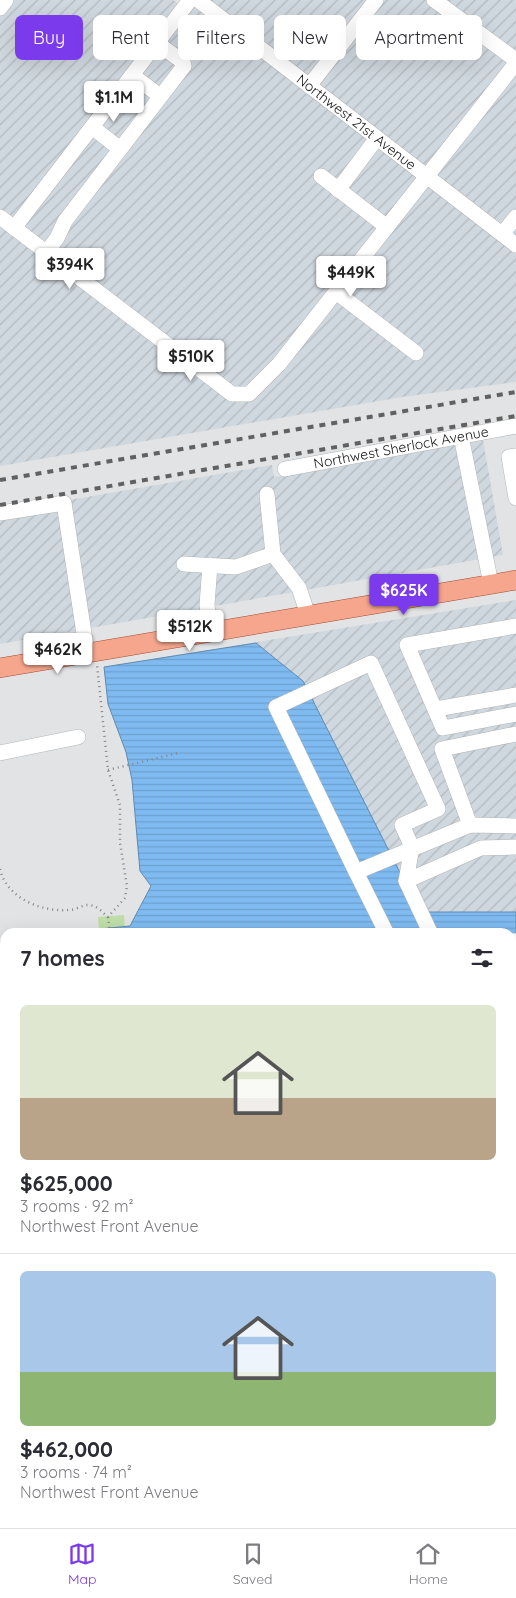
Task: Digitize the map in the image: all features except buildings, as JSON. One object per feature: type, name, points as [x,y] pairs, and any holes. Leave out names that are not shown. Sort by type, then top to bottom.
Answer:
[{"type":"main road","points":[[0,668],[516,580]]},
{"type":"street","points":[[0,8],[6,0]]},
{"type":"street","points":[[168,29],[190,0]]},
{"type":"street","name":"Northwest 21st Avenue","points":[[198,0],[516,245]]},
{"type":"street","points":[[309,86],[376,0]]},
{"type":"street","points":[[0,217],[232,394],[249,394],[280,364],[516,62],[434,0]]},
{"type":"street","points":[[46,253],[57,238],[65,221],[119,148],[184,66],[183,62],[168,51]]},
{"type":"street","points":[[14,228],[144,60]]},
{"type":"street","points":[[132,75],[160,96]]},
{"type":"street","points":[[92,127],[119,148]]},
{"type":"street","points":[[338,190],[377,138]]},
{"type":"street","points":[[321,176],[387,227]]},
{"type":"street","points":[[502,234],[516,217]]},
{"type":"street","points":[[336,292],[416,353]]},
{"type":"street","name":"Northwest Sherlock Avenue","points":[[285,469],[516,426]]},
{"type":"street","points":[[461,436],[491,584]]},
{"type":"street","points":[[516,456],[509,457],[516,498]]},
{"type":"street","points":[[267,494],[273,554],[299,588],[308,615]]},
{"type":"street","points":[[0,513],[64,503],[76,583],[91,652]]},
{"type":"street","points":[[184,564],[236,567],[273,554]]},
{"type":"street","points":[[210,566],[207,605],[210,631]]},
{"type":"street","points":[[516,626],[406,645],[443,728],[516,714]]},
{"type":"street","points":[[384,928],[276,706],[371,663],[438,809],[402,825],[412,847],[406,882],[428,928]]},
{"type":"street","points":[[436,709],[516,695]]},
{"type":"street","points":[[470,825],[442,749],[516,734]]},
{"type":"street","points":[[0,753],[78,737]]},
{"type":"street","points":[[356,872],[412,847],[470,825],[516,826]]},
{"type":"street","points":[[406,882],[481,848],[516,847]]},
{"type":"path","points":[[91,652],[108,770],[120,805],[120,843],[127,886],[126,898],[108,917]]},
{"type":"path","points":[[108,770],[178,753]]},
{"type":"path","points":[[0,869],[10,887],[37,907],[64,910],[88,904],[97,907],[108,917],[109,928]]},
{"type":"shaded area","points":[[0,0],[173,0],[184,8],[191,0],[516,0],[516,382],[402,397],[0,466]]},
{"type":"shaded area","points":[[483,440],[503,555],[0,644],[0,512],[272,465],[274,477]]},
{"type":"shaded area","points":[[516,600],[516,928],[363,928],[104,667]]},
{"type":"green space","points":[[124,915],[125,928],[99,928],[98,917]]},
{"type":"water","points":[[256,643],[303,681],[420,912],[516,912],[516,928],[110,928],[130,926],[151,886],[140,871],[132,780],[126,752],[108,704],[104,667]]},
{"type":"railway","points":[[0,480],[516,392]]},
{"type":"railway","points":[[0,505],[516,416]]}]
